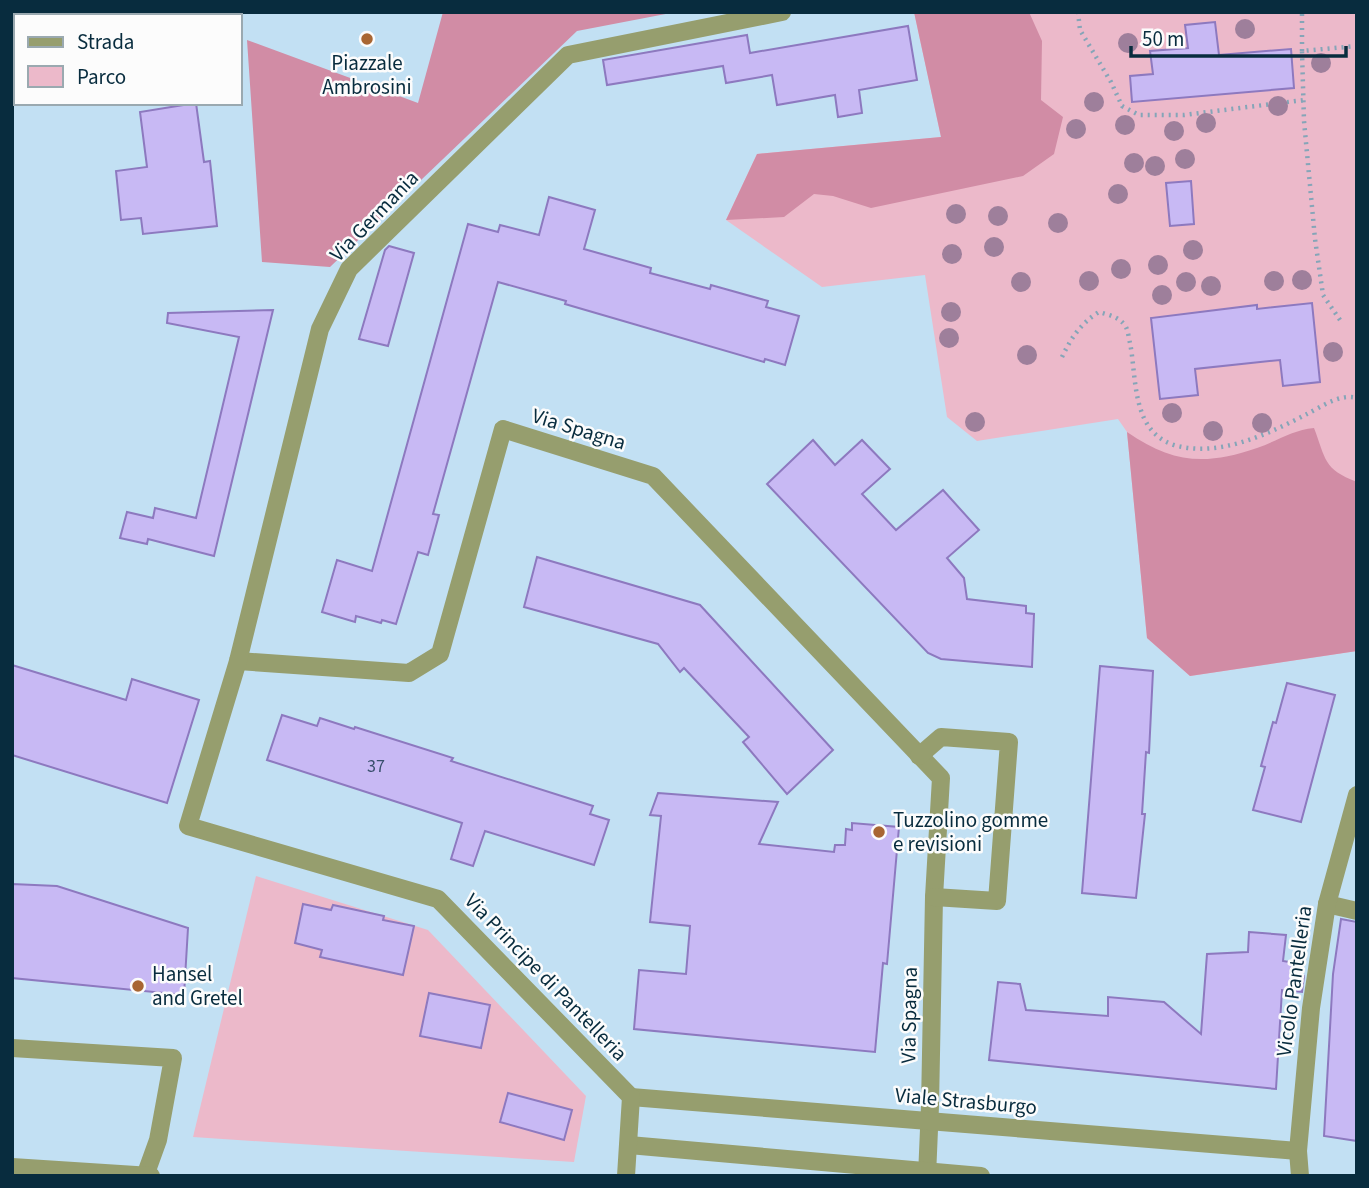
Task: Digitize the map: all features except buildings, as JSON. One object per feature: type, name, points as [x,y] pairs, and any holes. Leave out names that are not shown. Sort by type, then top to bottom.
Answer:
[{"type":"street","name":"Via Germania","points":[[188,826],[238,661],[320,329],[349,270],[568,55],[782,12]]},
{"type":"street","name":"Via Spagna","points":[[238,661],[409,673],[440,654],[503,429],[653,476],[941,778],[934,897],[927,1173]]},
{"type":"street","points":[[919,756],[940,737],[1009,742],[997,901],[934,897]]},
{"type":"street","name":"Vicolo Pantelleria","points":[[1300,1176],[1298,1151],[1311,1008],[1327,904],[1357,795]]},
{"type":"street","name":"Via Principe di Pantelleria","points":[[188,826],[438,899],[631,1097]]},
{"type":"street","points":[[1327,904],[1357,911]]},
{"type":"street","points":[[12,1048],[173,1058],[158,1140],[145,1176]]},
{"type":"street","points":[[626,1176],[631,1097]]},
{"type":"street","name":"Viale Strasburgo","points":[[631,1097],[1298,1151]]},
{"type":"street","points":[[629,1145],[981,1176]]},
{"type":"street","points":[[12,1167],[151,1176]]},
{"type":"path","points":[[1078,12],[1080,30],[1122,106],[1139,116],[1184,115],[1304,100]]},
{"type":"path","points":[[1302,12],[1304,100],[1315,239],[1323,295],[1340,320]]},
{"type":"path","points":[[1302,51],[1357,46]]},
{"type":"path","points":[[1062,357],[1070,339],[1087,319],[1099,312],[1114,316],[1126,327],[1139,408],[1154,433],[1174,444],[1204,448],[1229,446],[1278,428],[1331,401],[1357,398]]},
{"type":"green space","points":[[914,12],[1357,12],[1357,651],[1190,676],[1147,638],[1127,432],[1118,419],[977,441],[947,417],[925,275],[822,287],[726,220],[757,154],[941,137]]},
{"type":"green space","points":[[256,876],[428,930],[586,1096],[574,1162],[193,1137]]},
{"type":"shaded area","points":[[443,12],[676,12],[577,31],[330,267],[262,262],[247,40],[418,103]]},
{"type":"shaded area","points":[[914,12],[1029,12],[1042,41],[1041,100],[1063,117],[1054,154],[1023,176],[871,208],[833,196],[814,194],[784,217],[726,220],[757,154],[941,137]]},
{"type":"shaded area","points":[[1314,428],[1327,462],[1338,472],[1357,482],[1357,651],[1190,676],[1147,638],[1127,432],[1159,450],[1205,459],[1238,454],[1292,433]]},
{"type":"place","name":"Piazzale Ambrosini","points":[[367,39]]},
{"type":"place","name":"Tuzzolino gomme e revisioni","points":[[879,832]]},
{"type":"place","name":"Hansel and Gretel","points":[[138,986]]}]
